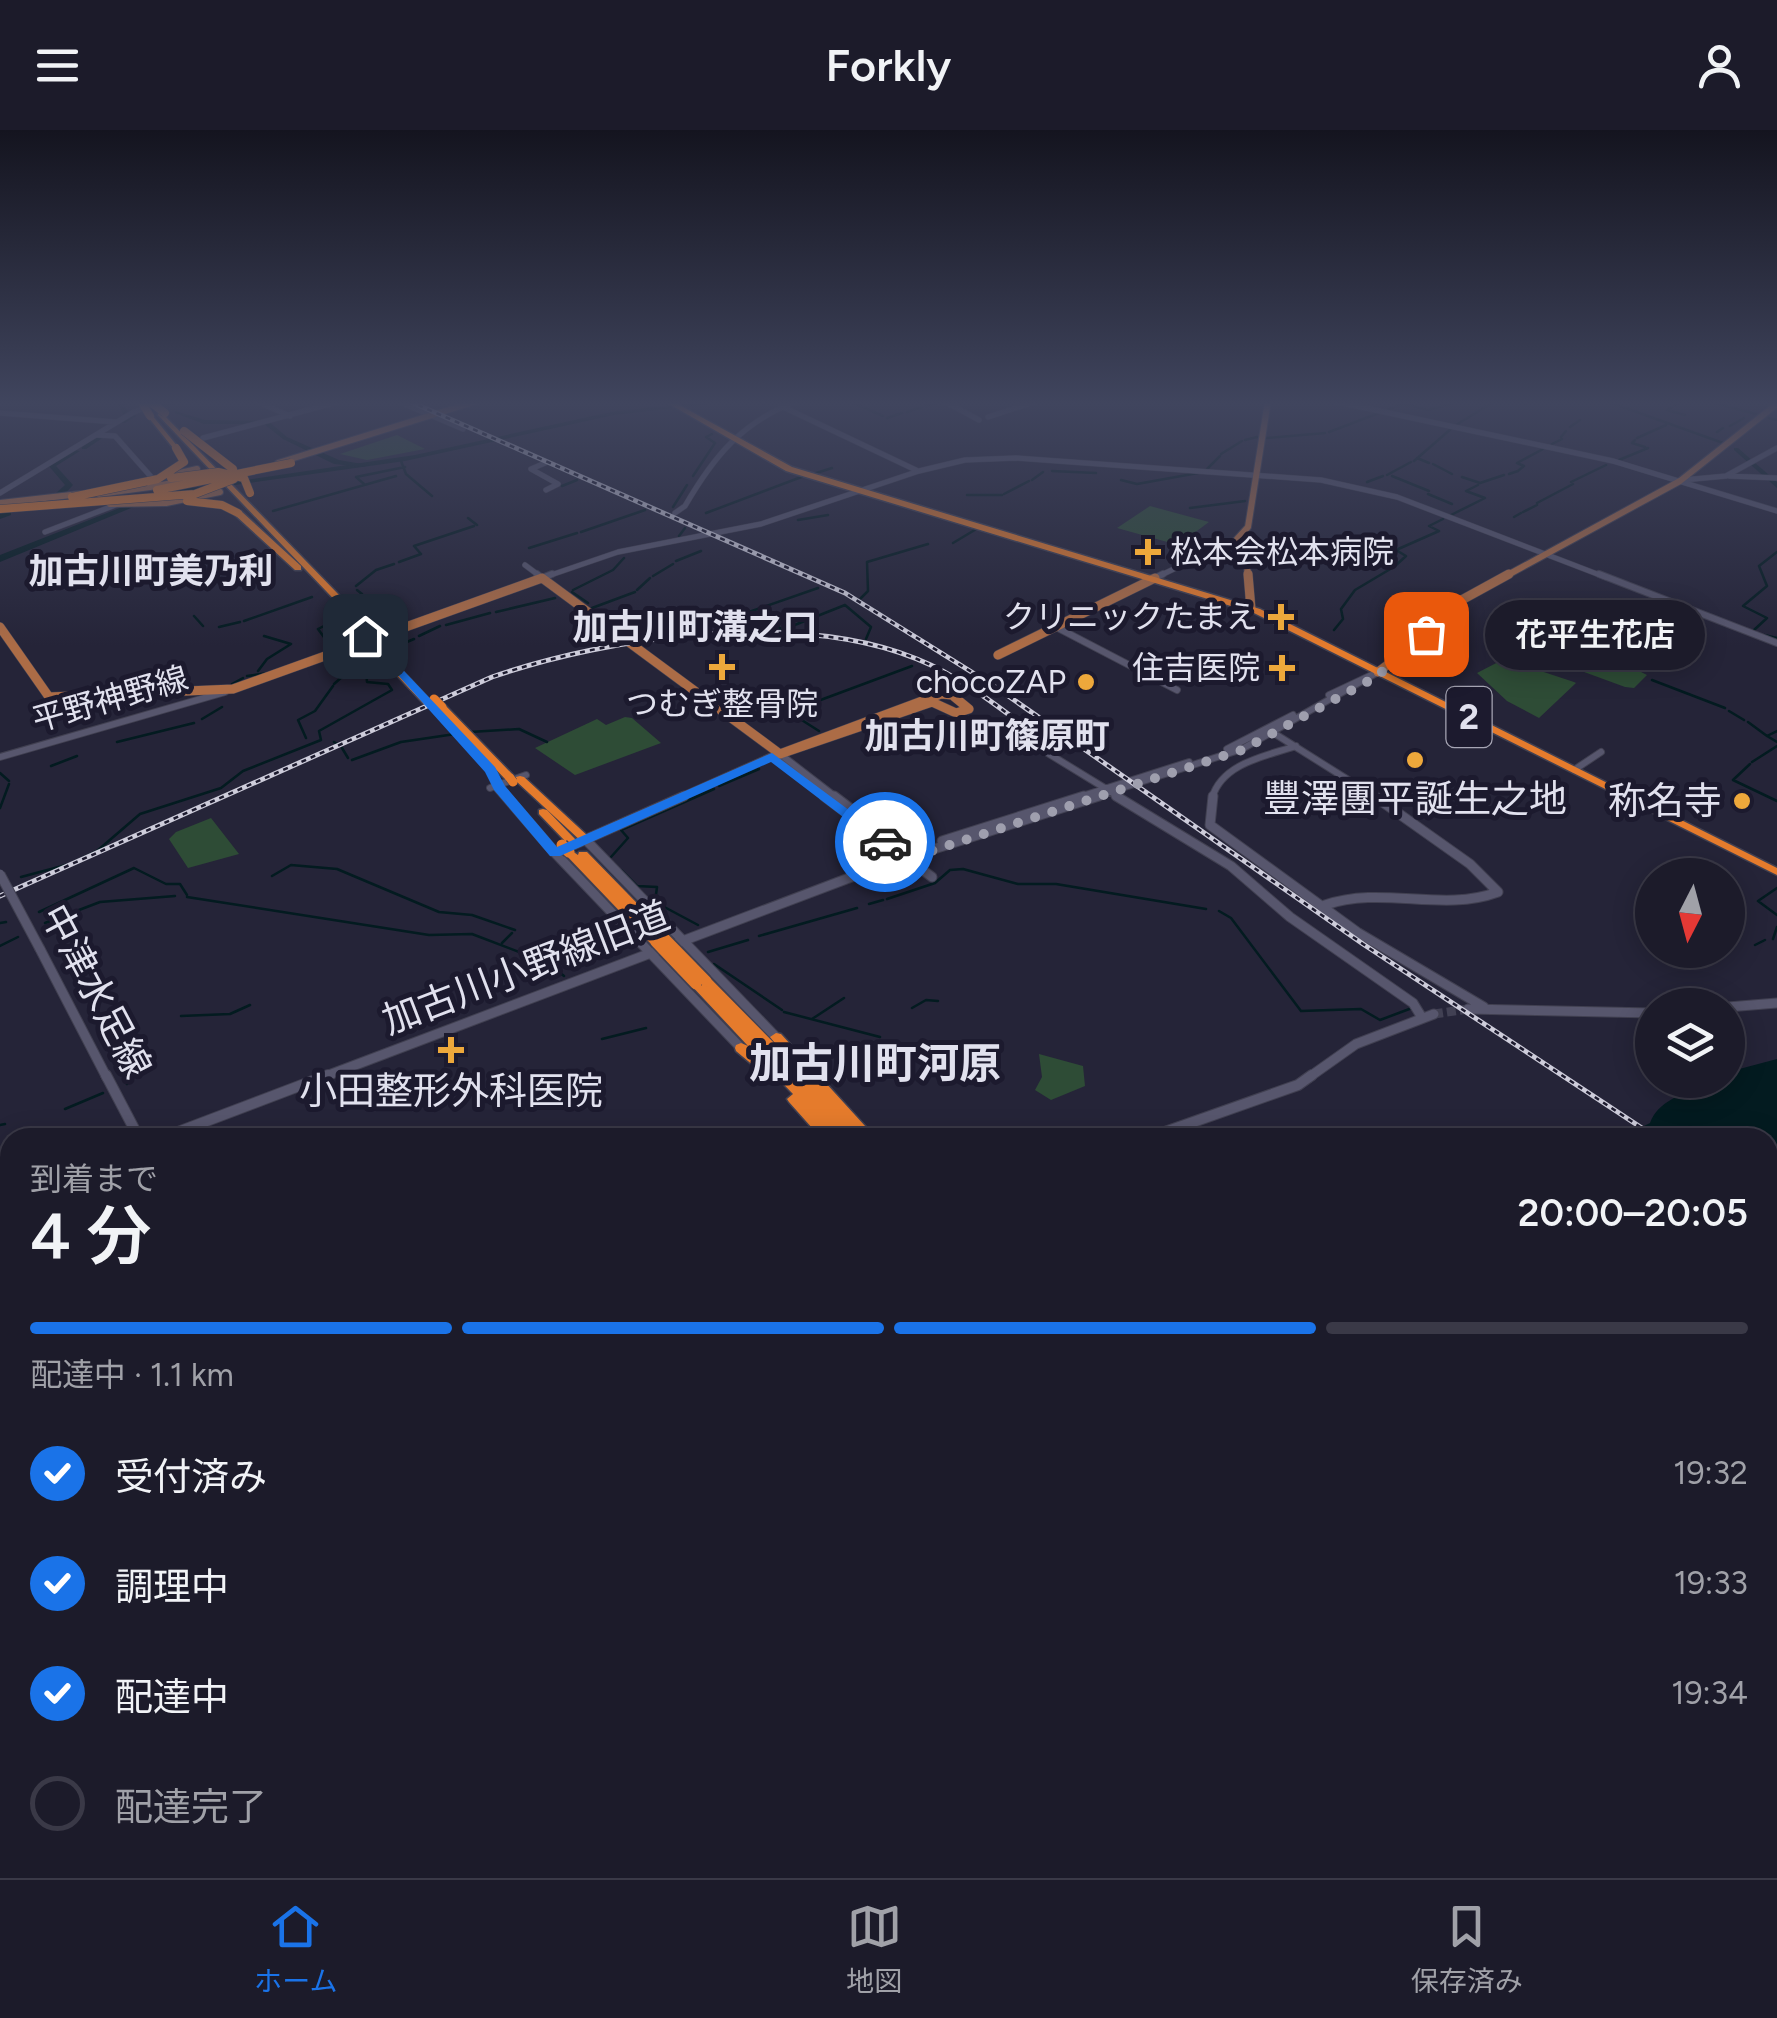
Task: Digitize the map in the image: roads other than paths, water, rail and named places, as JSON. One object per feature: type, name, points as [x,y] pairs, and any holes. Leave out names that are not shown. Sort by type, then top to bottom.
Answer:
[{"type":"highway","points":[[95,498],[140,483]]},
{"type":"highway","points":[[95,498],[171,483]]},
{"type":"highway","points":[[0,507],[180,483]]},
{"type":"highway","points":[[0,507],[144,492],[192,483]]},
{"type":"highway","points":[[220,483],[298,568]]},
{"type":"highway","points":[[0,507],[194,494],[229,483]]},
{"type":"highway","points":[[247,483],[266,514],[373,640],[491,770],[509,783],[570,847]]},
{"type":"highway","name":"2","points":[[836,483],[1251,608],[1777,872]]},
{"type":"highway","points":[[223,486],[313,572]]},
{"type":"highway","points":[[95,498],[204,502],[238,514],[373,640]]},
{"type":"highway","points":[[431,701],[489,756],[653,945],[832,1128]]},
{"type":"highway","points":[[653,945],[847,1128]]},
{"type":"highway","points":[[776,1037],[860,1128]]},
{"type":"highway","points":[[741,1048],[821,1128]]},
{"type":"main road","points":[[0,507],[155,483]]},
{"type":"main road","points":[[62,507],[200,483]]},
{"type":"main road","points":[[1251,608],[1245,545],[1237,539],[1248,527],[1255,483]]},
{"type":"main road","points":[[1378,672],[1417,642],[1458,602],[1538,548],[1677,483]]},
{"type":"main road","points":[[0,507],[153,503],[223,486]]},
{"type":"main road","points":[[0,627],[49,697],[232,689],[542,578],[776,755]]},
{"type":"main road","points":[[1018,657],[1155,578]]},
{"type":"main road","points":[[998,655],[1062,629]]},
{"type":"main road","points":[[942,693],[952,694],[969,708],[956,713],[930,702],[776,755],[942,693]]},
{"type":"street","points":[[46,532],[156,493],[152,483]]},
{"type":"street","points":[[546,490],[558,484],[555,483]]},
{"type":"street","points":[[675,513],[685,506],[700,483]]},
{"type":"street","points":[[525,566],[542,578],[618,552],[761,524],[883,483]]},
{"type":"street","points":[[1332,483],[1356,485],[1450,516],[1777,643]]},
{"type":"street","points":[[1685,483],[1777,511]]},
{"type":"street","points":[[1155,578],[1237,539]]},
{"type":"street","points":[[1062,629],[1177,690]]},
{"type":"street","name":"加古川小野線旧道","points":[[909,856],[1208,762],[1378,672]]},
{"type":"street","name":"平野神野線","points":[[0,757],[232,689]]},
{"type":"street","points":[[1010,730],[1242,874],[1290,917],[1413,1003],[1422,1016]]},
{"type":"street","points":[[1270,731],[1365,787],[1397,816],[1475,868],[1498,892],[1422,902],[1366,891],[1325,905]]},
{"type":"street","name":"加古川小野線旧道","points":[[187,1128],[653,945],[686,940],[984,825],[1220,752],[1270,731]]},
{"type":"street","points":[[1296,746],[1225,774],[1210,792],[1210,825],[1357,932],[1484,1008]]},
{"type":"street","points":[[1574,770],[1601,752]]},
{"type":"street","points":[[776,1037],[686,940],[570,847],[776,755],[934,876]]},
{"type":"street","name":"中津水足線","points":[[0,874],[133,1128]]},
{"type":"street","points":[[653,945],[741,1048]]},
{"type":"street","points":[[1745,1005],[1777,1003]]},
{"type":"street","points":[[1468,1009],[1635,1012]]},
{"type":"street","points":[[1176,1128],[1298,1085],[1356,1044],[1434,1014]]},
{"type":"waterway","points":[[59,495],[69,485],[67,483]]},
{"type":"waterway","points":[[273,511],[373,483]]},
{"type":"waterway","points":[[416,483],[432,496]]},
{"type":"waterway","points":[[562,486],[571,483]]},
{"type":"waterway","points":[[706,513],[787,483]]},
{"type":"waterway","points":[[1004,494],[1026,483]]},
{"type":"waterway","points":[[1131,483],[1145,483]]},
{"type":"waterway","points":[[1408,483],[1429,491]]},
{"type":"waterway","points":[[1773,483],[1777,486]]},
{"type":"waterway","points":[[1537,503],[1573,484]]},
{"type":"waterway","points":[[673,507],[687,485]]},
{"type":"waterway","points":[[1451,515],[1485,498],[1466,491],[1478,485]]},
{"type":"waterway","points":[[1428,494],[1452,504]]},
{"type":"waterway","points":[[967,495],[1002,495]]},
{"type":"waterway","points":[[1190,508],[1245,501]]},
{"type":"waterway","points":[[1523,512],[1537,505]]},
{"type":"waterway","points":[[581,532],[645,510]]},
{"type":"waterway","points":[[0,517],[8,513]]},
{"type":"waterway","points":[[1514,517],[1521,513]]},
{"type":"waterway","points":[[798,520],[828,515]]},
{"type":"waterway","points":[[468,518],[477,525]]},
{"type":"waterway","points":[[1394,567],[1406,556],[1396,550],[1439,531],[1429,526],[1443,519]]},
{"type":"waterway","points":[[399,562],[421,554],[414,546],[474,526]]},
{"type":"waterway","points":[[679,536],[685,528]]},
{"type":"waterway","points":[[953,543],[978,528]]},
{"type":"waterway","points":[[529,548],[577,533]]},
{"type":"waterway","points":[[861,598],[868,591],[867,562],[928,544]]},
{"type":"waterway","points":[[676,561],[701,551]]},
{"type":"waterway","points":[[1754,630],[1767,618],[1743,606],[1767,586],[1759,566],[1777,552]]},
{"type":"waterway","points":[[573,590],[613,570],[624,558]]},
{"type":"waterway","points":[[356,586],[376,570],[394,564]]},
{"type":"waterway","points":[[653,576],[673,564]]},
{"type":"waterway","points":[[1334,630],[1343,619],[1341,609],[1355,590],[1392,568]]},
{"type":"waterway","points":[[637,590],[650,578]]},
{"type":"waterway","points":[[749,612],[818,588]]},
{"type":"waterway","points":[[357,590],[362,594]]},
{"type":"waterway","points":[[572,592],[588,603]]},
{"type":"waterway","points":[[592,608],[635,592]]},
{"type":"waterway","points":[[244,621],[312,597]]},
{"type":"waterway","points":[[496,612],[555,598]]},
{"type":"waterway","points":[[782,630],[845,605],[871,627],[866,639]]},
{"type":"waterway","points":[[446,625],[490,613]]},
{"type":"waterway","points":[[752,613],[780,628]]},
{"type":"waterway","points":[[194,616],[203,626]]},
{"type":"waterway","points":[[332,648],[318,629],[334,621]]},
{"type":"waterway","points":[[219,627],[240,622]]},
{"type":"waterway","points":[[419,636],[440,626]]},
{"type":"waterway","points":[[1764,635],[1777,638]]},
{"type":"waterway","points":[[258,671],[267,659],[291,644],[264,636]]},
{"type":"waterway","points":[[402,644],[414,639]]},
{"type":"waterway","points":[[334,684],[352,668],[342,655]]},
{"type":"waterway","points":[[21,877],[70,864],[97,851],[140,814],[221,788],[243,771],[321,740],[319,731],[392,690],[388,684],[367,682],[366,670],[371,665]]},
{"type":"waterway","points":[[799,708],[912,666]]},
{"type":"waterway","points":[[247,676],[268,673]]},
{"type":"waterway","points":[[232,684],[243,678]]},
{"type":"waterway","points":[[1652,680],[1725,708]]},
{"type":"waterway","points":[[306,738],[298,720],[315,711],[333,686]]},
{"type":"waterway","points":[[202,719],[222,707]]},
{"type":"waterway","points":[[1729,711],[1744,720]]},
{"type":"waterway","points":[[797,717],[819,731]]},
{"type":"waterway","points":[[1748,722],[1767,736]]},
{"type":"waterway","points":[[117,742],[194,723]]},
{"type":"waterway","points":[[470,732],[519,729],[547,742]]},
{"type":"waterway","points":[[1767,736],[1777,731]]},
{"type":"waterway","points":[[352,760],[401,742],[462,733]]},
{"type":"waterway","points":[[1767,736],[1777,742]]},
{"type":"waterway","points":[[334,742],[339,745]]},
{"type":"waterway","points":[[1752,762],[1777,746]]},
{"type":"waterway","points":[[342,748],[348,758]]},
{"type":"waterway","points":[[51,766],[77,756]]},
{"type":"waterway","points":[[1750,764],[1733,780],[1777,801]]},
{"type":"waterway","points":[[719,786],[759,769]]},
{"type":"waterway","points":[[0,773],[9,781]]},
{"type":"waterway","points":[[0,808],[9,784]]},
{"type":"waterway","points":[[611,857],[628,838],[621,830],[714,789]]},
{"type":"waterway","points":[[272,876],[291,865],[337,869],[439,912],[472,915],[515,930]]},
{"type":"waterway","points":[[39,912],[134,868],[166,884],[180,884],[187,895]]},
{"type":"waterway","points":[[887,899],[935,883],[950,870],[963,869],[1018,884],[1056,884],[1206,909]]},
{"type":"waterway","points":[[621,870],[637,886],[657,887],[655,902],[698,925]]},
{"type":"waterway","points":[[1777,888],[1758,901],[1777,915]]},
{"type":"waterway","points":[[45,923],[100,902],[175,896]]},
{"type":"waterway","points":[[187,897],[429,935],[472,934],[548,963],[564,976]]},
{"type":"waterway","points":[[869,904],[883,900]]},
{"type":"waterway","points":[[759,936],[857,908]]},
{"type":"waterway","points":[[1219,911],[1231,918],[1301,1011],[1361,1009],[1380,1020],[1412,1008]]},
{"type":"waterway","points":[[0,923],[6,922]]},
{"type":"waterway","points":[[1773,939],[1777,927]]},
{"type":"waterway","points":[[502,943],[512,933]]},
{"type":"waterway","points":[[0,946],[18,937]]},
{"type":"waterway","points":[[708,952],[748,940]]},
{"type":"waterway","points":[[1755,945],[1765,940]]},
{"type":"waterway","points":[[714,964],[782,1010]]},
{"type":"waterway","points":[[812,1019],[844,998]]},
{"type":"waterway","points":[[912,1008],[926,1000],[938,1001]]},
{"type":"waterway","points":[[181,1016],[230,1014],[250,1005]]},
{"type":"waterway","points":[[784,1012],[880,1037]]},
{"type":"waterway","points":[[602,1039],[646,1028]]},
{"type":"waterway","points":[[127,1084],[133,1064]]},
{"type":"waterway","points":[[65,1109],[103,1093]]},
{"type":"waterway","points":[[0,1125],[5,1124]]},
{"type":"tunnel","points":[[1434,1014],[1468,1009]]},
{"type":"railway","points":[[594,483],[845,593],[994,686],[1363,944],[1642,1128]]},
{"type":"railway","points":[[0,896],[492,677],[540,662],[647,640],[761,632],[817,635],[869,644],[917,659],[953,677],[1051,746]]},
{"type":"place","name":"松本会松本病院","points":[[1148,552]]},
{"type":"place","name":"クリニックたまえ","points":[[1281,617]]},
{"type":"place","name":"花平生花店","points":[[1426,634]]},
{"type":"place","name":"つむぎ整骨院","points":[[722,667]]},
{"type":"place","name":"住吉医院","points":[[1282,668]]},
{"type":"place","name":"chocoZAP","points":[[1086,682]]},
{"type":"place","name":"豐澤團平誕生之地","points":[[1415,760]]},
{"type":"place","name":"称名寺","points":[[1742,801]]},
{"type":"place","name":"小田整形外科医院","points":[[451,1050]]},
{"type":"district","name":"加古川町美乃利","points":[[151,571]]},
{"type":"district","name":"加古川町溝之口","points":[[695,627]]},
{"type":"district","name":"加古川町篠原町","points":[[987,736]]},
{"type":"district","name":"加古川町河原","points":[[875,1063]]}]
